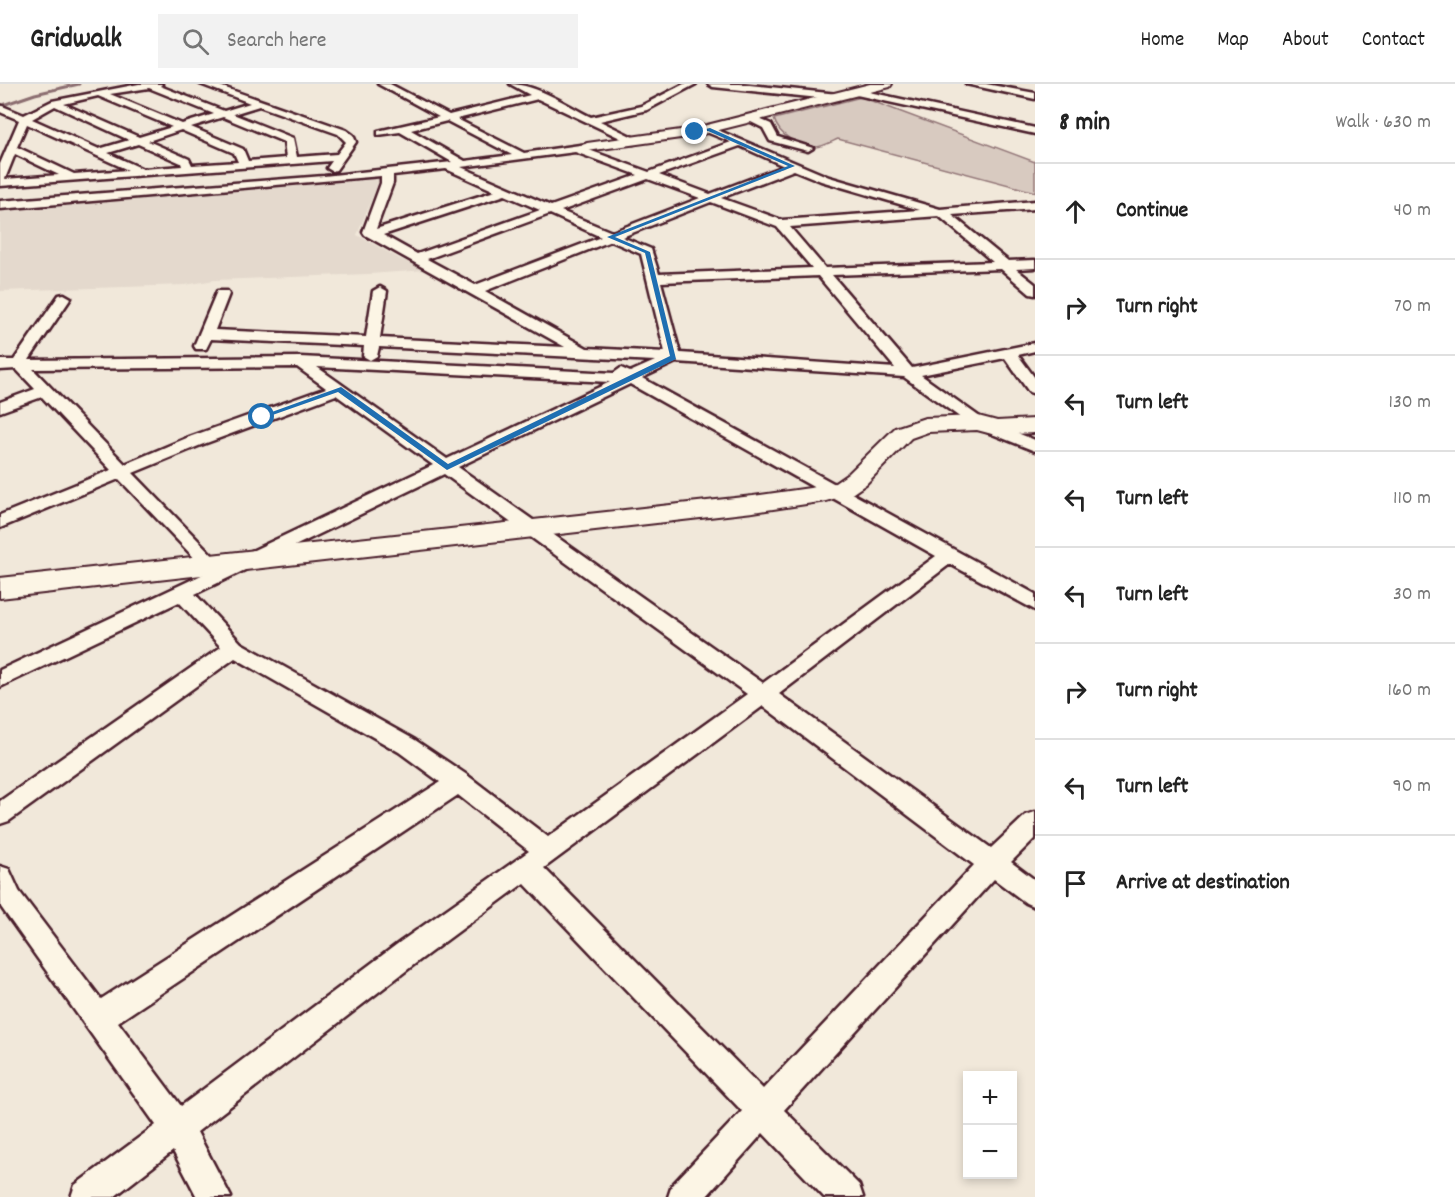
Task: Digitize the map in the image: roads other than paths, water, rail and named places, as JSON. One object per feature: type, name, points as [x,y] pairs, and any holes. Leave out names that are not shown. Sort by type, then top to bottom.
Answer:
[{"type":"street","points":[[205,84],[342,132],[349,137],[351,142],[324,179]]},
{"type":"street","points":[[382,84],[523,157]]},
{"type":"street","points":[[515,84],[542,95],[633,141]]},
{"type":"street","points":[[592,120],[644,108],[690,84]]},
{"type":"street","points":[[713,84],[838,97]]},
{"type":"street","points":[[0,205],[324,179],[523,157],[708,129],[885,84]]},
{"type":"street","points":[[971,84],[990,85],[1035,96]]},
{"type":"street","points":[[292,161],[289,140],[221,115],[154,85],[55,103],[32,113],[24,120],[0,181],[189,169],[244,164],[292,161],[340,157]]},
{"type":"street","points":[[855,92],[1035,131]]},
{"type":"street","points":[[100,94],[239,151],[244,164]]},
{"type":"street","points":[[382,133],[542,95]]},
{"type":"street","points":[[55,103],[185,161],[189,169]]},
{"type":"street","points":[[96,153],[260,103]]},
{"type":"street","points":[[4,109],[141,172]]},
{"type":"street","points":[[752,119],[767,126],[774,139],[808,148]]},
{"type":"street","points":[[1023,128],[1035,121]]},
{"type":"street","points":[[402,129],[456,165],[506,191],[647,252],[674,357]]},
{"type":"street","points":[[708,129],[825,179],[943,213],[1035,291]]},
{"type":"street","points":[[417,258],[740,143]]},
{"type":"street","points":[[582,148],[781,224],[1035,205]]},
{"type":"street","points":[[13,149],[72,177]]},
{"type":"street","points":[[475,290],[793,166]]},
{"type":"street","points":[[137,184],[141,172]]},
{"type":"street","points":[[387,172],[387,183],[369,232],[832,492],[1035,603]]},
{"type":"street","points":[[114,196],[121,189],[137,184],[147,187],[151,192]]},
{"type":"street","points":[[374,234],[506,191]]},
{"type":"street","points":[[781,224],[908,373],[978,423],[1035,446]]},
{"type":"street","points":[[654,278],[1035,264]]},
{"type":"street","points":[[369,365],[380,291]]},
{"type":"street","points":[[195,364],[222,294]]},
{"type":"street","points":[[19,364],[64,298]]},
{"type":"street","points":[[205,334],[674,357],[908,373],[1035,347]]},
{"type":"street","points":[[1008,352],[1035,389]]},
{"type":"street","points":[[0,679],[674,357]]},
{"type":"street","points":[[0,365],[300,362],[631,378]]},
{"type":"street","points":[[300,362],[764,694],[991,865],[1035,895]]},
{"type":"street","points":[[19,364],[212,565]]},
{"type":"street","points":[[0,522],[123,473],[195,441],[339,389]]},
{"type":"street","points":[[0,407],[45,391]]},
{"type":"street","points":[[0,588],[753,504],[832,492],[844,488],[857,479],[903,433],[925,425],[978,423],[996,428],[1035,426]]},
{"type":"street","points":[[87,1197],[410,951],[764,694],[948,556]]},
{"type":"street","points":[[183,593],[234,648],[407,746],[459,782],[537,859],[762,1111],[847,1197]]},
{"type":"street","points":[[0,814],[234,648]]},
{"type":"street","points":[[98,1018],[459,782]]},
{"type":"street","points":[[684,1197],[991,865],[1035,822]]},
{"type":"street","points":[[3,894],[98,1018],[178,1128],[215,1197]]},
{"type":"waterway","points":[[0,106],[35,94],[79,84]]}]
